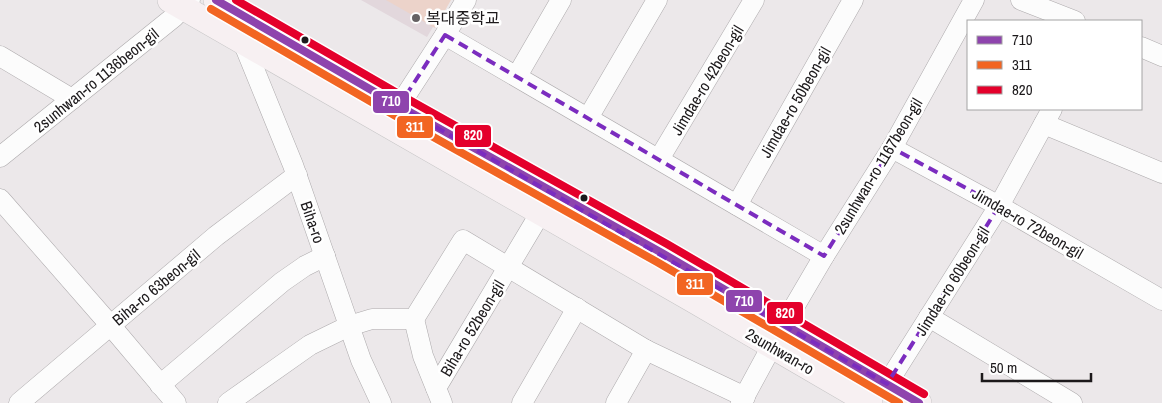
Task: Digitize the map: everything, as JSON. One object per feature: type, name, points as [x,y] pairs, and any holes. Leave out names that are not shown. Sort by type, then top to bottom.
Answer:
[{"type":"main road","name":"2sunhwan-ro","points":[[216,0],[399,106],[662,253],[779,334],[870,403]]},
{"type":"main road","name":"2sunhwan-ro","points":[[181,2],[243,42],[541,212],[779,334],[887,384],[919,403]]},
{"type":"street","points":[[399,106],[446,35],[466,0]]},
{"type":"street","points":[[517,76],[561,0]]},
{"type":"street","points":[[588,118],[657,0]]},
{"type":"street","name":"Jimdae-ro 42beon-gil","points":[[659,159],[754,0]]},
{"type":"street","name":"Jimdae-ro 50beon-gil","points":[[737,205],[854,0]]},
{"type":"street","name":"2sunhwan-ro 1167beon-gil","points":[[743,400],[824,256],[892,148],[974,0]]},
{"type":"street","points":[[1021,0],[1072,20]]},
{"type":"street","name":"2sunhwan-ro 1136beon-gil","points":[[0,157],[174,17],[181,2]]},
{"type":"street","points":[[446,35],[824,256]]},
{"type":"street","name":"Biha-ro","points":[[243,42],[297,176],[361,360],[381,403]]},
{"type":"street","points":[[1142,47],[1162,56]]},
{"type":"street","points":[[0,56],[72,99]]},
{"type":"street","name":"Jimdae-ro 60beon-gil","points":[[887,384],[999,206],[1048,116],[1162,173]]},
{"type":"street","name":"Jimdae-ro 72beon-gil","points":[[892,148],[999,206],[1162,300]]},
{"type":"street","name":"Biha-ro 63beon-gil","points":[[19,403],[216,236],[297,176]]},
{"type":"street","points":[[0,199],[176,403]]},
{"type":"street","name":"Biha-ro 52beon-gil","points":[[439,396],[508,267],[541,212]]},
{"type":"street","points":[[439,396],[423,356],[414,319],[463,240],[646,350],[743,400]]},
{"type":"street","points":[[160,385],[282,282],[305,266],[325,256]]},
{"type":"street","points":[[522,403],[577,308]]},
{"type":"street","points":[[929,317],[1072,403]]},
{"type":"street","points":[[228,403],[310,345],[350,326],[372,319],[414,319]]},
{"type":"street","points":[[616,403],[646,350]]},
{"type":"highlighted area","points":[[445,35],[824,256],[892,148],[999,206],[887,384],[399,106]]},
{"type":"shaded area","name":"복대중학교","points":[[361,0],[449,0],[427,37]]},
{"type":"shaded area","points":[[386,0],[451,0],[435,28]]},
{"type":"transit line","name":"710","points":[[216,0],[399,106],[662,253],[919,403]]},
{"type":"transit line","name":"820","points":[[236,0],[404,97],[667,244],[924,394]]},
{"type":"transit line","name":"311","points":[[211,9],[394,115],[657,262],[899,403]]},
{"type":"place","name":"복대중학교","points":[[416,18]]}]
